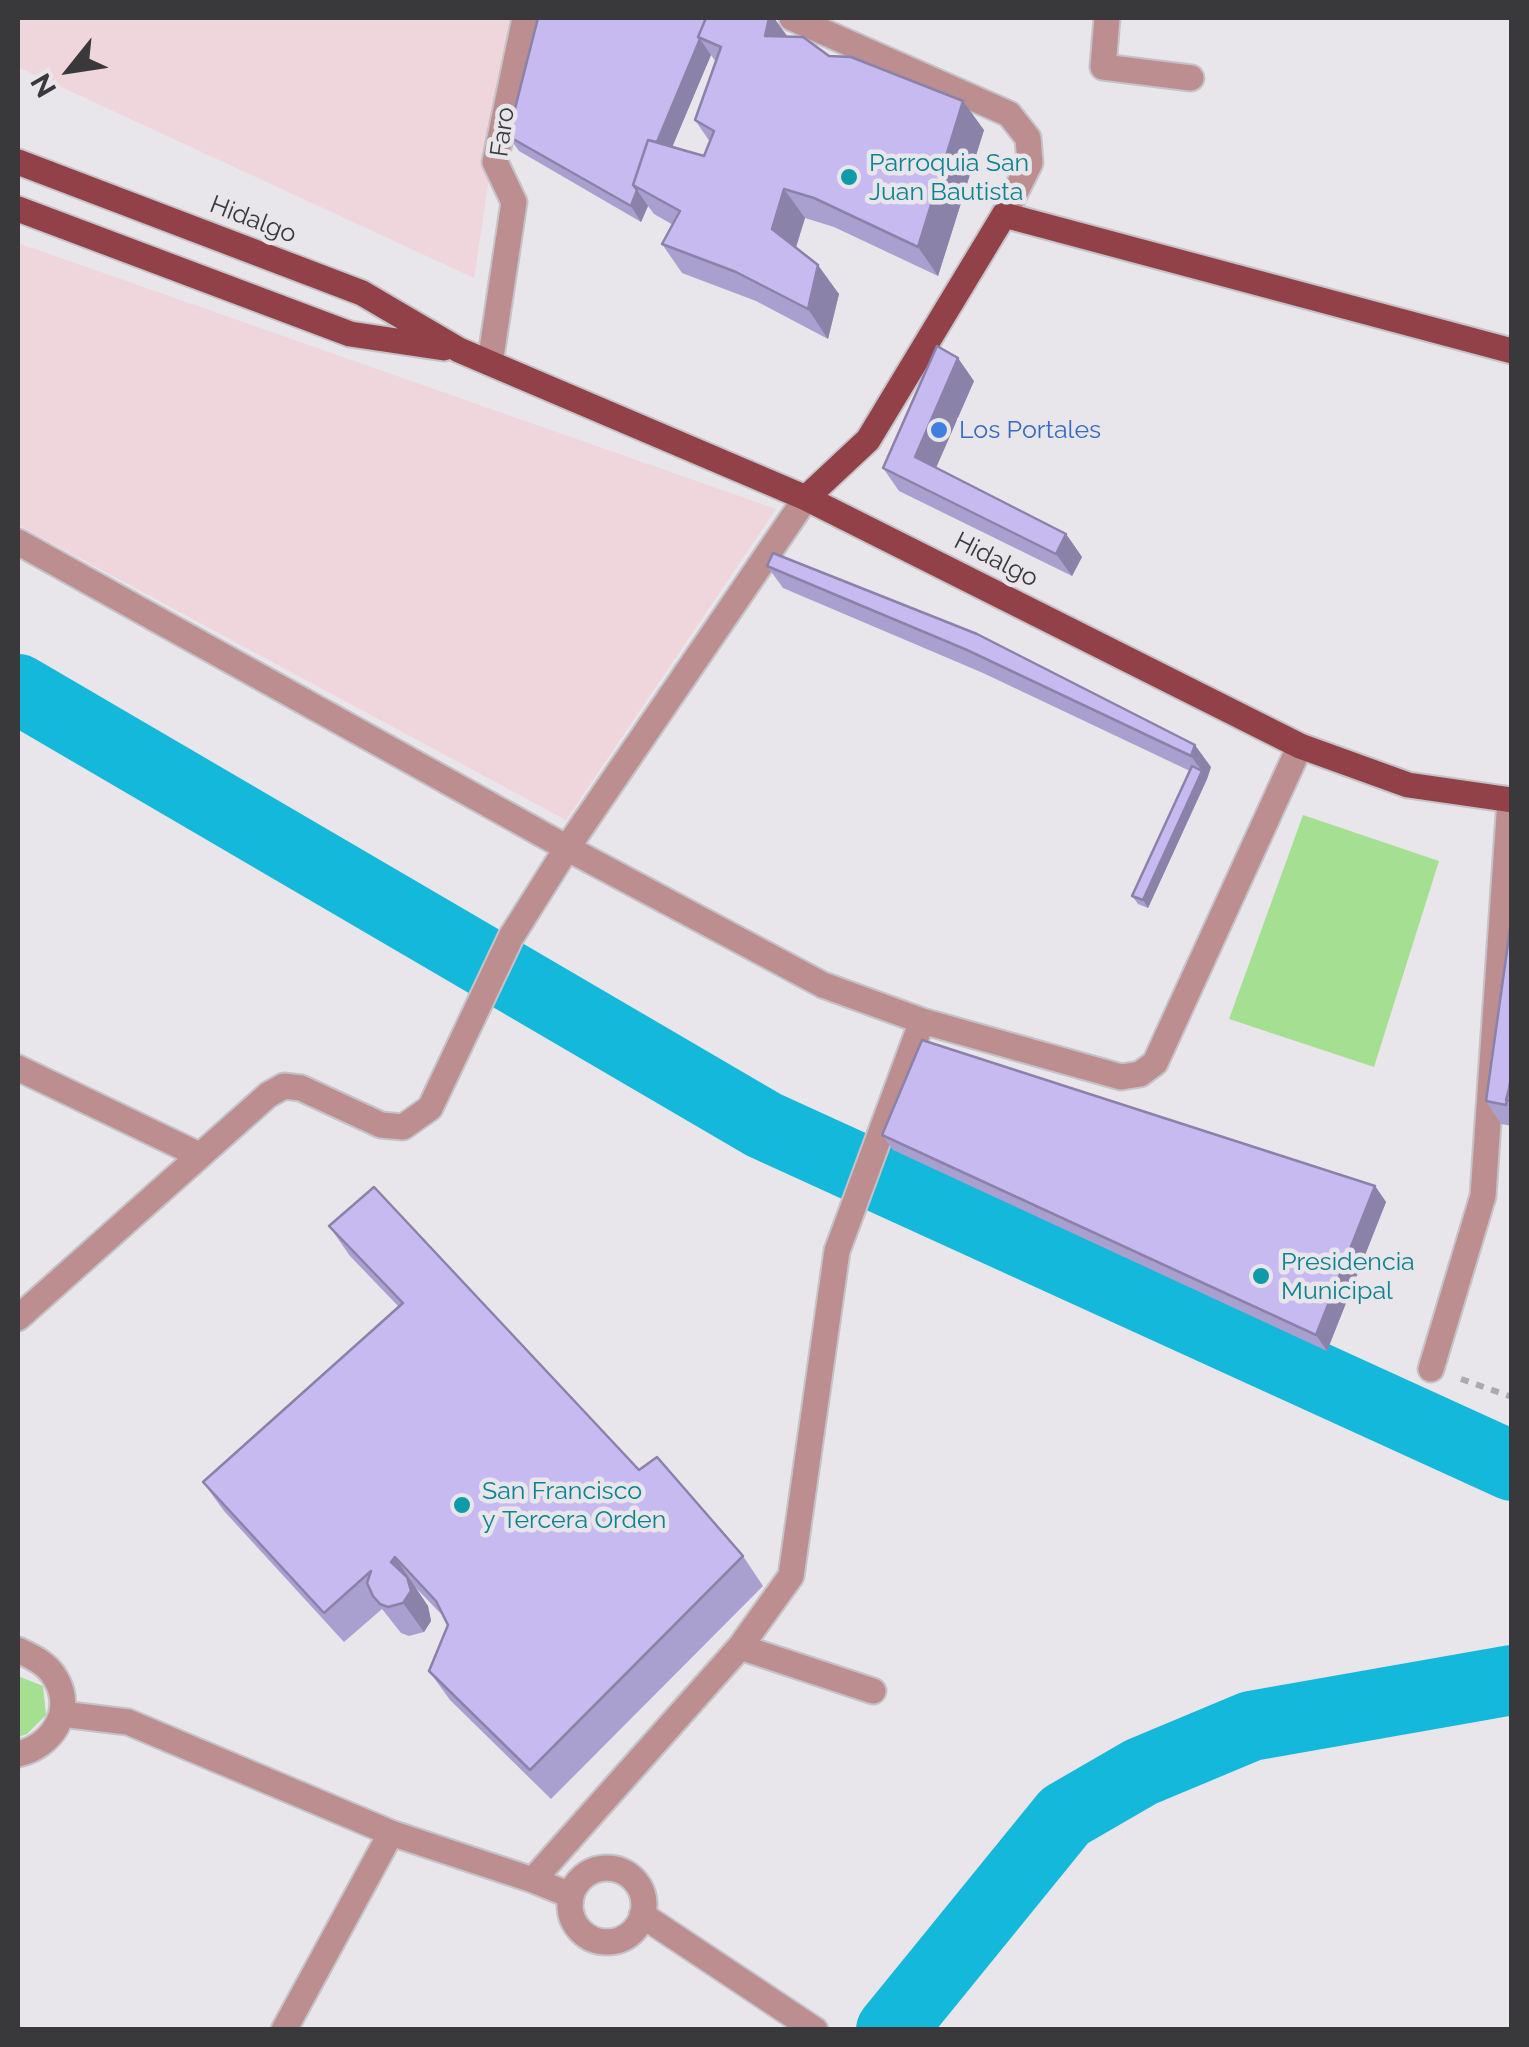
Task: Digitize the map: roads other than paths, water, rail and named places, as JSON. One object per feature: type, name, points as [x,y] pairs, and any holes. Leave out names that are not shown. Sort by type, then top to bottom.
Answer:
[{"type":"main road","name":"Hidalgo","points":[[18,162],[362,293],[459,350],[806,498],[1300,746],[1408,785],[1511,800]]},
{"type":"main road","name":"Hidalgo","points":[[18,209],[350,334],[459,350]]},
{"type":"main road","points":[[806,498],[868,440],[1004,215],[1512,350]]},
{"type":"street","name":"Faro","points":[[490,363],[514,202],[495,162],[525,18]]},
{"type":"street","points":[[792,18],[1009,114],[1028,138],[1030,164],[1004,215]]},
{"type":"street","points":[[1107,18],[1103,68],[1192,78]]},
{"type":"street","points":[[18,1318],[268,1095],[284,1086],[302,1088],[382,1125],[403,1127],[430,1108],[511,937],[806,498]]},
{"type":"street","points":[[18,542],[823,985],[922,1021],[1121,1076],[1140,1074],[1155,1062],[1300,746]]},
{"type":"street","points":[[1432,1369],[1483,1196],[1511,800]]},
{"type":"street","points":[[533,1880],[740,1647],[792,1576],[837,1251],[922,1021]]},
{"type":"street","points":[[18,1068],[200,1155]]},
{"type":"street","points":[[740,1647],[873,1691]]},
{"type":"street","points":[[18,1650],[46,1666],[57,1680],[62,1696],[62,1714],[56,1730],[30,1752],[18,1754]]},
{"type":"street","points":[[62,1714],[128,1722],[392,1833],[570,1895]]},
{"type":"street","points":[[284,2030],[392,1833]]},
{"type":"street","points":[[616,1868],[630,1875],[639,1886],[644,1901],[642,1915],[636,1928],[625,1937],[612,1942],[597,1941],[584,1935],[574,1923],[570,1895],[588,1872],[616,1868]]},
{"type":"street","points":[[642,1915],[815,2030]]},
{"type":"waterway","points":[[18,689],[764,1125],[1512,1466]]},
{"type":"waterway","points":[[891,2030],[1065,1816],[1141,1772],[1251,1726],[1512,1680]]},
{"type":"place","name":"Parroquia San Juan Bautista","points":[[849,177]]},
{"type":"place","name":"Los Portales","points":[[939,430]]},
{"type":"place","name":"Presidencia Municipal","points":[[1261,1276]]},
{"type":"place","name":"San Francisco y Tercera Orden","points":[[462,1505]]}]
